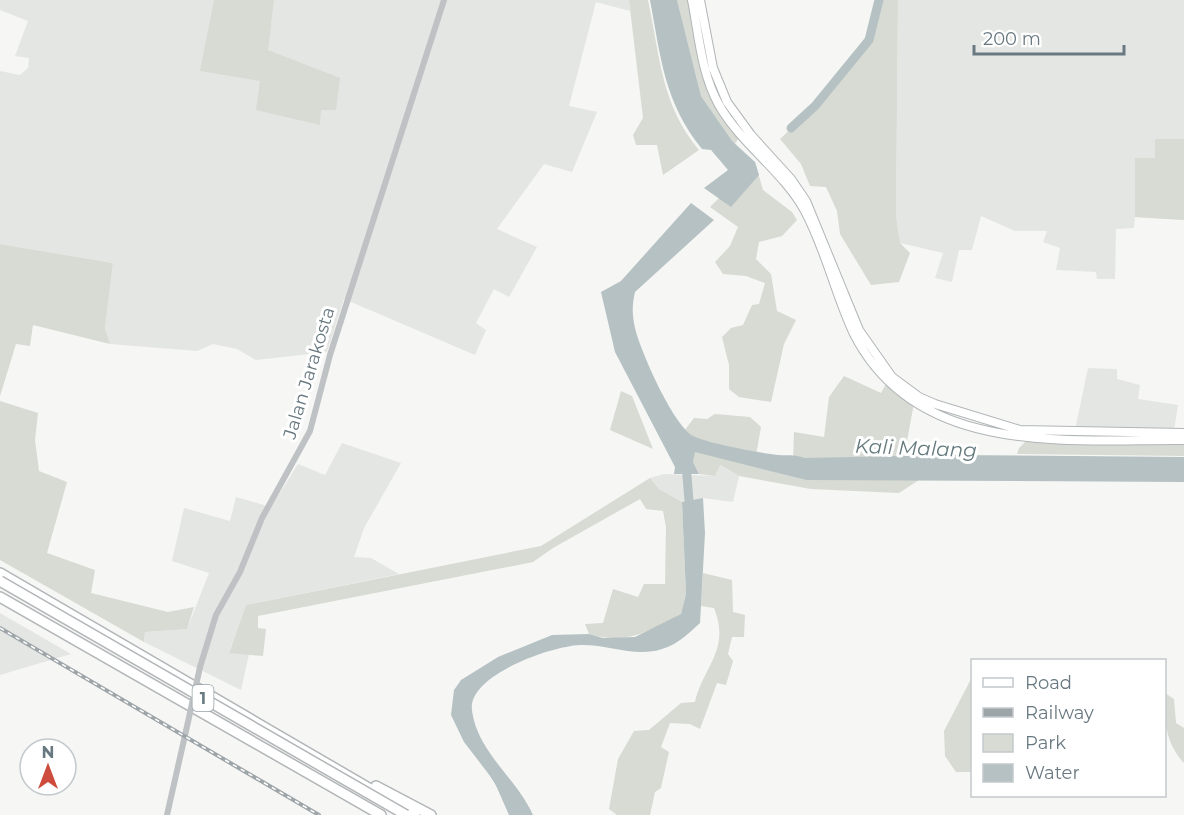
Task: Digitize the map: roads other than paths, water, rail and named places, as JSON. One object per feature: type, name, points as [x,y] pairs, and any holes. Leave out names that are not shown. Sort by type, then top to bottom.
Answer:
[{"type":"highway","name":"1","points":[[0,573],[415,815]]},
{"type":"highway","name":"1","points":[[0,581],[406,815]]},
{"type":"highway","name":"1","points":[[0,587],[396,815]]},
{"type":"highway","name":"1","points":[[0,597],[381,815]]},
{"type":"highway","points":[[321,759],[326,759],[431,815]]},
{"type":"main road","points":[[697,2],[707,57],[720,106],[776,167],[804,211],[854,334],[886,381],[916,405],[1020,438],[1184,434]]},
{"type":"main road","points":[[1120,436],[1184,441]]},
{"type":"street","name":"Jalan Jarakosta","points":[[167,815],[200,667],[216,615],[240,572],[262,518],[310,431],[330,355],[444,0]]},
{"type":"water","points":[[650,0],[677,0],[701,96],[732,141],[755,162],[759,175],[731,207],[704,188],[728,170],[711,150],[702,149],[679,114],[661,60]]},
{"type":"water","points":[[691,203],[714,220],[635,292],[633,310],[638,339],[658,386],[676,418],[693,436],[746,450],[804,458],[951,455],[1184,457],[1184,482],[806,480],[695,452],[693,462],[699,474],[674,474],[675,467],[615,352],[601,292],[621,281]]},
{"type":"water","points":[[703,498],[705,533],[700,623],[687,635],[668,647],[652,651],[642,652],[590,645],[552,650],[501,672],[487,681],[477,692],[472,709],[481,739],[527,803],[533,815],[509,815],[494,781],[464,742],[451,715],[454,690],[461,680],[498,657],[552,635],[589,634],[603,638],[635,637],[681,614],[686,594],[682,502]]},
{"type":"waterway","points":[[791,128],[815,106],[869,40],[879,0]]},
{"type":"waterway","name":"Kali Malang","points":[[622,291],[614,299],[625,335]]},
{"type":"waterway","name":"Kali Malang","points":[[672,429],[678,439],[705,447]]},
{"type":"waterway","points":[[686,464],[690,513]]},
{"type":"waterway","points":[[628,645],[659,642],[666,637]]},
{"type":"waterway","points":[[461,717],[503,788]]},
{"type":"railway","points":[[0,628],[319,815]]}]
